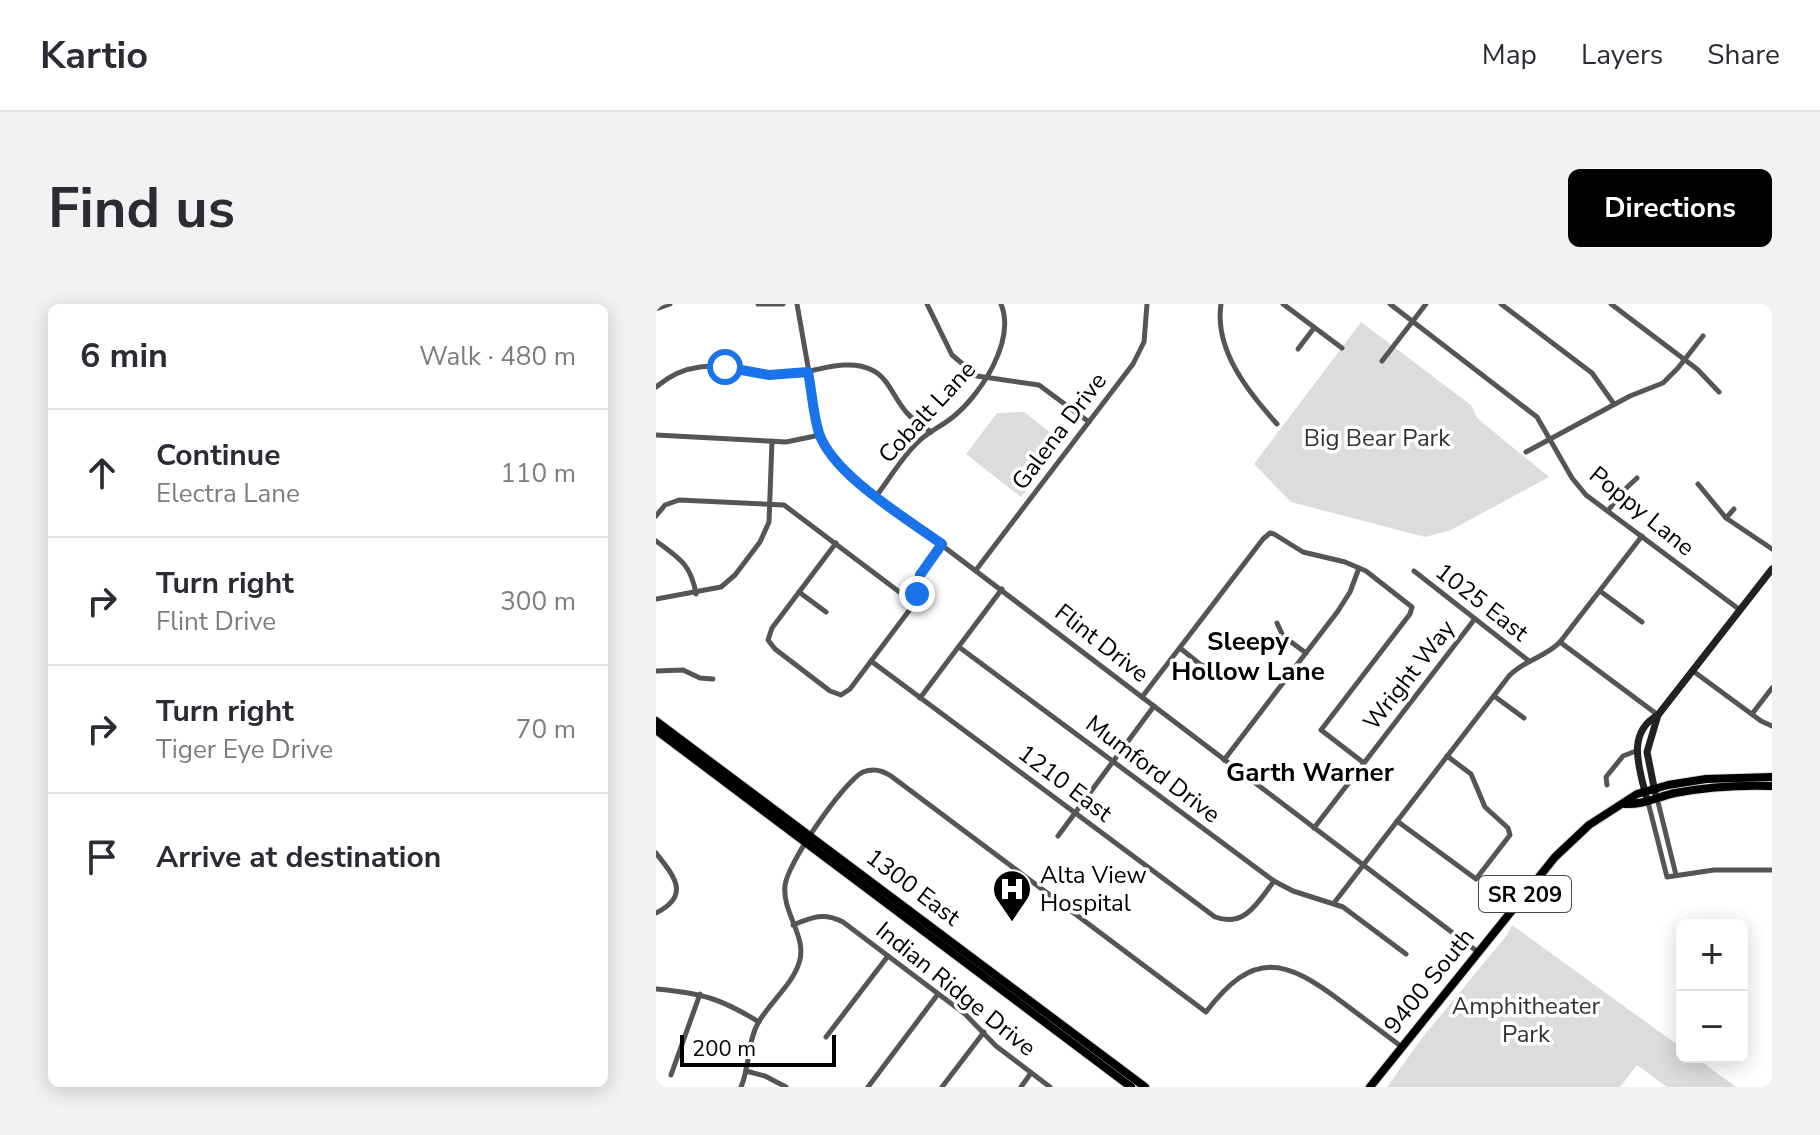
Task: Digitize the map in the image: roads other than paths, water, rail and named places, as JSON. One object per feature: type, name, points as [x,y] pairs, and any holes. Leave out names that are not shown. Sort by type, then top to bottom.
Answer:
[{"type":"main road","points":[[1651,795],[1636,751],[1642,731],[1658,715],[1772,569]]},
{"type":"main road","points":[[1651,795],[1647,752],[1658,715]]},
{"type":"main road","name":"1300 East","points":[[656,721],[1131,1087]]},
{"type":"main road","name":"1300 East","points":[[656,730],[1145,1087]]},
{"type":"main road","name":"SR 209","points":[[1651,795],[1706,779],[1772,777]]},
{"type":"main road","name":"SR 209","points":[[1651,795],[1772,786]]},
{"type":"main road","name":"9400 South","points":[[1370,1087],[1568,843],[1597,819],[1651,795]]},
{"type":"street","points":[[656,309],[670,304]]},
{"type":"street","points":[[758,304],[783,304]]},
{"type":"street","name":"Flint Drive","points":[[797,304],[820,435],[837,463],[1478,952]]},
{"type":"street","points":[[927,304],[952,355],[977,376],[1039,385],[1089,422]]},
{"type":"street","name":"Cobalt Lane","points":[[877,495],[912,449],[956,414],[986,378],[1001,343],[1004,318],[1001,304]]},
{"type":"street","name":"Galena Drive","points":[[976,570],[1139,354],[1146,329],[1147,304]]},
{"type":"street","points":[[1221,304],[1221,323],[1234,367],[1251,395],[1277,424]]},
{"type":"street","points":[[1283,304],[1342,348]]},
{"type":"street","name":"Poppy Lane","points":[[1390,304],[1532,412],[1576,484],[1740,610]]},
{"type":"street","points":[[1382,361],[1426,304]]},
{"type":"street","points":[[1501,304],[1592,373],[1614,404]]},
{"type":"street","points":[[1611,304],[1704,375],[1719,392]]},
{"type":"street","points":[[1298,349],[1314,328]]},
{"type":"street","points":[[1526,452],[1614,404],[1663,383],[1703,336]]},
{"type":"street","points":[[656,387],[674,375],[703,366],[769,375],[848,365],[871,369],[884,378],[907,414],[931,432]]},
{"type":"street","points":[[656,435],[799,441],[820,435]]},
{"type":"street","points":[[656,599],[721,587],[735,575],[764,536],[769,522],[772,441]]},
{"type":"street","points":[[1608,511],[1637,478]]},
{"type":"street","points":[[1698,484],[1726,518],[1772,549]]},
{"type":"street","points":[[656,516],[665,505],[679,500],[784,505],[914,603]]},
{"type":"street","points":[[1726,518],[1734,509]]},
{"type":"street","points":[[1142,697],[1259,543],[1270,533],[1303,552],[1359,568],[1381,581],[1412,607],[1410,614],[1321,730],[1364,763]]},
{"type":"street","points":[[1334,903],[1515,670],[1548,653],[1560,642],[1642,536]]},
{"type":"street","points":[[656,541],[686,564],[696,594]]},
{"type":"street","points":[[836,543],[772,628],[768,640],[775,649],[841,695],[850,689],[914,603],[920,575],[942,544]]},
{"type":"street","points":[[1224,760],[1345,602],[1359,568]]},
{"type":"street","name":"1025 East","points":[[1414,571],[1529,661]]},
{"type":"street","points":[[920,698],[1002,589]]},
{"type":"street","points":[[1600,591],[1642,622]]},
{"type":"street","points":[[799,592],[826,612]]},
{"type":"street","name":"Wright Way","points":[[1313,828],[1474,620]]},
{"type":"street","points":[[1277,623],[1283,636],[1306,653]]},
{"type":"street","points":[[1560,642],[1658,715]]},
{"type":"street","name":"Mumford Drive","points":[[959,647],[1274,881],[1293,891],[1334,903],[1406,954]]},
{"type":"street","points":[[1180,648],[1201,665],[1216,668]]},
{"type":"street","name":"1210 East","points":[[871,661],[1215,917],[1229,920],[1242,917],[1254,908],[1274,881]]},
{"type":"street","points":[[656,671],[683,670],[700,678],[713,679]]},
{"type":"street","points":[[1693,671],[1772,726]]},
{"type":"street","points":[[1752,714],[1772,688]]},
{"type":"street","points":[[1494,696],[1524,718]]},
{"type":"street","points":[[1058,836],[1154,706]]},
{"type":"street","points":[[1607,785],[1606,777],[1621,758],[1636,751]]},
{"type":"street","points":[[1397,821],[1476,879],[1510,835],[1508,828],[1485,807],[1471,774],[1447,756]]},
{"type":"street","points":[[741,1087],[750,1043],[759,1022],[799,964],[801,947],[785,905],[789,869],[854,778],[870,770],[885,772],[1206,1012],[1222,991],[1242,975],[1257,969],[1279,967],[1297,971],[1315,982],[1402,1047]]},
{"type":"street","points":[[1651,795],[1676,875]]},
{"type":"street","points":[[1651,795],[1667,877],[1714,870],[1772,870]]},
{"type":"street","points":[[656,853],[670,869],[677,884],[673,900],[656,913]]},
{"type":"street","name":"Indian Ridge Drive","points":[[793,925],[811,917],[831,916],[938,994],[984,1032],[996,1046],[1050,1087]]},
{"type":"street","points":[[826,1037],[888,956]]},
{"type":"street","points":[[656,989],[700,994],[733,1007],[759,1022]]},
{"type":"street","points":[[671,1075],[700,994]]},
{"type":"street","points":[[868,1087],[938,994]]},
{"type":"street","points":[[942,1087],[984,1032]]},
{"type":"street","points":[[746,1071],[765,1076],[786,1087]]},
{"type":"street","points":[[1021,1087],[1031,1073]]},
{"type":"place","name":"Alta View Hospital","points":[[1012,923]]},
{"type":"district","name":"Sleepy Hollow Lane","points":[[1248,656]]},
{"type":"district","name":"Garth Warner","points":[[1310,772]]},
{"type":"park label","name":"Big Bear Park","points":[[1377,438]]},
{"type":"park label","name":"Amphitheater Park","points":[[1526,1020]]}]
